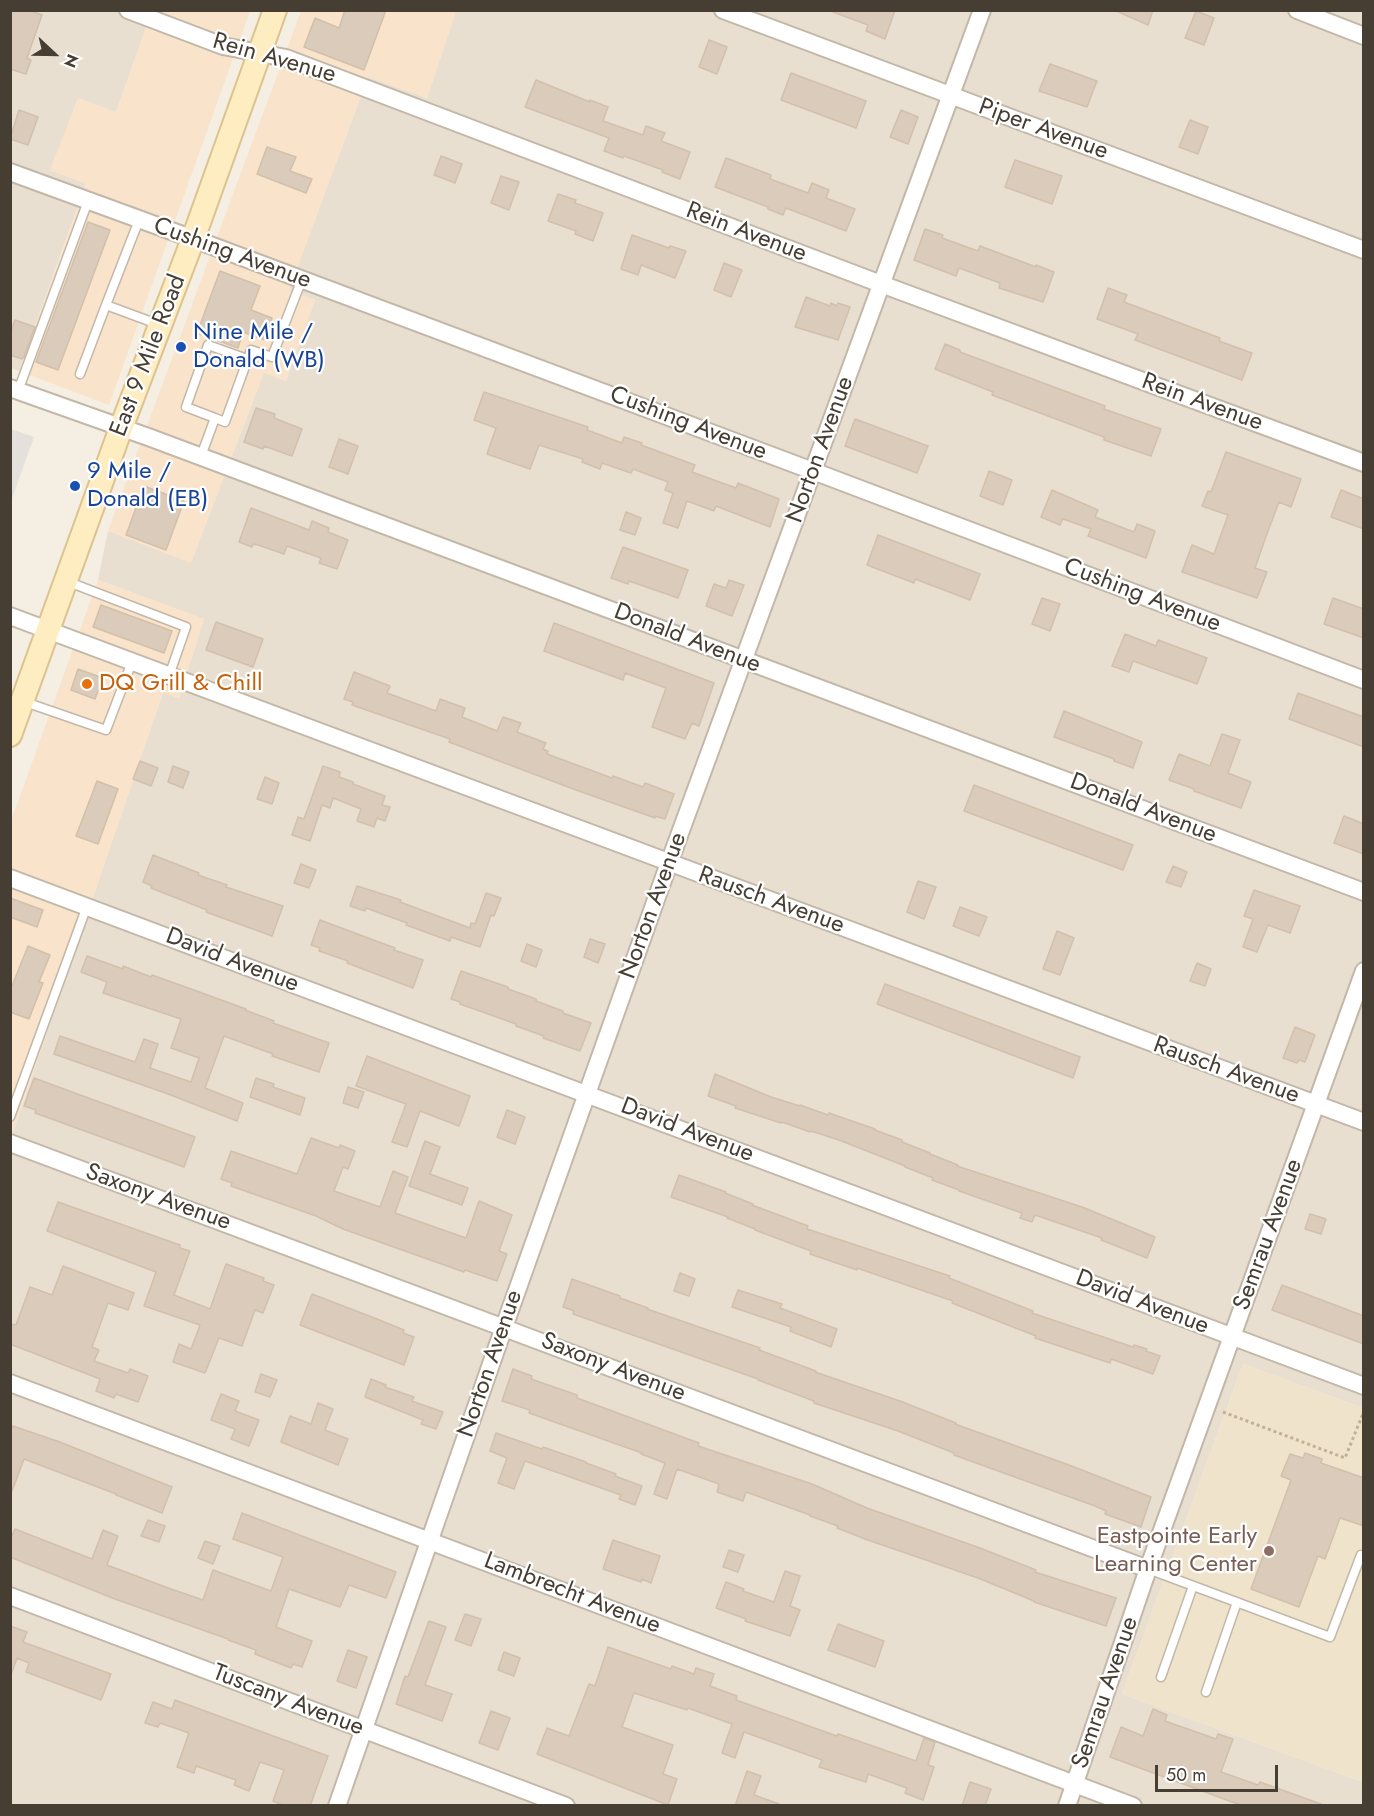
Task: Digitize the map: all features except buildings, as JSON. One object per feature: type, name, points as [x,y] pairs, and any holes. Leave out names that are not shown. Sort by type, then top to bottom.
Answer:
[{"type":"main road","name":"East 9 Mile Road","points":[[10,735],[121,428],[194,239],[275,10]]},
{"type":"street","name":"Rein Avenue","points":[[128,10],[223,46],[286,57],[881,284],[1364,463]]},
{"type":"street","name":"Piper Avenue","points":[[723,10],[1364,250]]},
{"type":"street","name":"Norton Avenue","points":[[337,1806],[669,863],[982,10]]},
{"type":"street","points":[[1297,10],[1364,36]]},
{"type":"street","name":"Cushing Avenue","points":[[10,172],[302,279],[1364,680]]},
{"type":"street","name":"Donald Avenue","points":[[14,389],[201,456],[1364,892]]},
{"type":"street","name":"Rausch Avenue","points":[[10,616],[1364,1122]]},
{"type":"street","name":"David Avenue","points":[[10,878],[1364,1386]]},
{"type":"street","name":"Semrau Avenue","points":[[1067,1806],[1148,1569],[1364,971]]},
{"type":"street","name":"Saxony Avenue","points":[[10,1143],[1148,1569]]},
{"type":"street","name":"Lambrecht Avenue","points":[[10,1383],[1133,1806]]},
{"type":"street","name":"Tuscany Avenue","points":[[10,1596],[566,1806]]},
{"type":"lane","points":[[14,389],[88,201]]},
{"type":"lane","points":[[80,374],[139,220]]},
{"type":"lane","points":[[247,359],[208,345],[186,407],[225,422],[251,350],[272,357],[302,279]]},
{"type":"lane","points":[[106,305],[161,326]]},
{"type":"lane","points":[[201,456],[215,418]]},
{"type":"lane","points":[[65,581],[186,627],[169,676]]},
{"type":"lane","points":[[22,701],[106,730],[132,662]]},
{"type":"lane","points":[[10,1117],[87,906]]},
{"type":"lane","points":[[1148,1569],[1330,1636],[1361,1555]]},
{"type":"lane","points":[[1161,1677],[1193,1586]]},
{"type":"lane","points":[[1206,1692],[1237,1602]]},
{"type":"path","points":[[1223,1412],[1345,1458],[1364,1411]]},
{"type":"shaded area","points":[[10,11],[152,11],[116,112],[50,170],[86,183],[19,371],[10,368]]},
{"type":"shaded area","points":[[152,11],[250,11],[109,405],[19,371],[86,184],[50,170],[78,98],[116,112]]},
{"type":"shaded area","points":[[301,11],[456,11],[427,98],[368,77],[289,291],[315,300],[286,381],[264,373],[191,563],[108,531]]},
{"type":"shaded area","points":[[456,11],[1363,11],[1363,1408],[1243,1364],[1122,1694],[1363,1782],[1363,1805],[11,1806],[11,1138],[163,692],[179,698],[204,619],[98,580],[108,531],[191,562],[264,372],[286,381],[315,300],[288,291],[368,77],[427,98]]},
{"type":"shaded area","points":[[10,429],[34,437],[11,501]]},
{"type":"shaded area","points":[[98,580],[204,619],[179,698],[163,692],[11,1138],[11,821]]},
{"type":"shaded area","name":"Eastpointe Early Learning Center","points":[[1243,1364],[1363,1408],[1363,1782],[1122,1694]]},
{"type":"place","name":"Nine Mile / Donald (WB)","points":[[181,347]]},
{"type":"place","name":"9 Mile / Donald (EB)","points":[[75,486]]},
{"type":"place","name":"DQ Grill & Chill","points":[[87,684]]},
{"type":"place","name":"Eastpointe Early Learning Center","points":[[1269,1551]]}]
